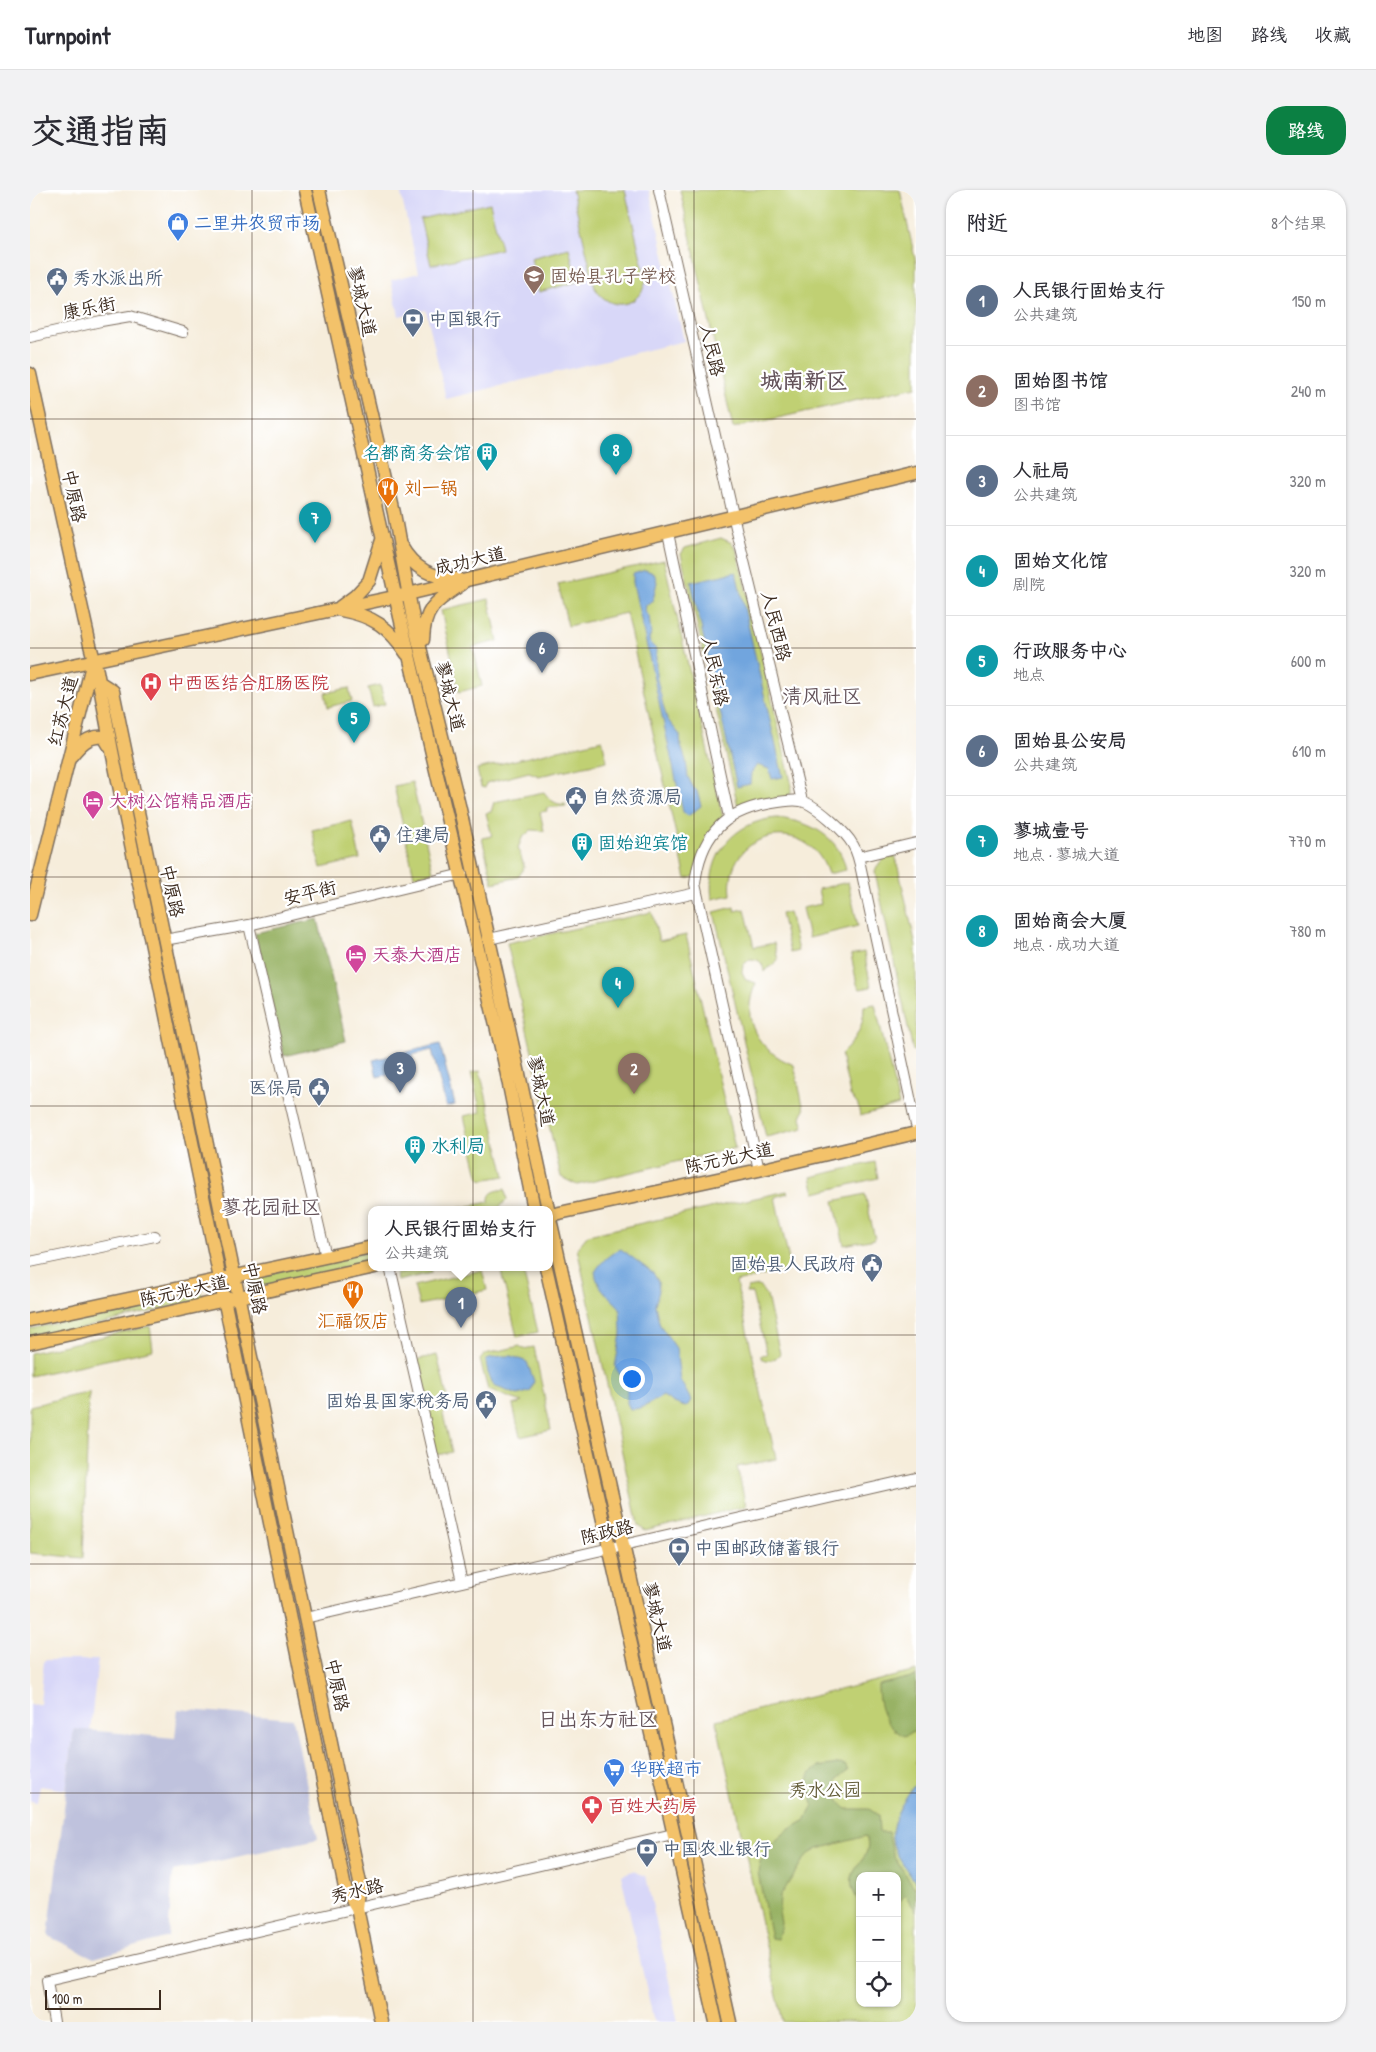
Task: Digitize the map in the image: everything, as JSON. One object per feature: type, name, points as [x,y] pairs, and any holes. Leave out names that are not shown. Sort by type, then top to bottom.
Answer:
[{"type":"main road","name":"蓼城大道","points":[[305,190],[383,538],[402,595],[504,1060],[533,1206]]},
{"type":"main road","name":"蓼城大道","points":[[319,190],[394,513],[402,595]]},
{"type":"main road","name":"中原路","points":[[30,374],[99,682],[274,1548],[345,1888],[357,1908]]},
{"type":"main road","name":"成功大道","points":[[30,674],[336,610],[916,473]]},
{"type":"main road","points":[[336,610],[355,596],[370,581],[383,538]]},
{"type":"main road","points":[[398,542],[415,565],[426,573],[443,577],[470,579]]},
{"type":"main road","points":[[336,610],[366,616],[380,623],[402,648],[416,658],[429,612],[440,600],[470,579]]},
{"type":"main road","name":"蓼城大道","points":[[416,658],[489,939],[547,1206]]},
{"type":"main road","name":"红苏大道","points":[[30,915],[93,661]]},
{"type":"main road","name":"中原路","points":[[99,682],[113,691],[360,1883],[357,1908],[381,2022]]},
{"type":"main road","points":[[69,758],[85,741],[98,736],[106,739],[112,751]]},
{"type":"main road","name":"陈元光大道","points":[[553,1213],[758,1170],[916,1133]]},
{"type":"main road","name":"蓼城大道","points":[[553,1232],[730,2022]]},
{"type":"main road","name":"陈元光大道","points":[[30,1320],[368,1248]]},
{"type":"main road","name":"陈元光大道","points":[[30,1343],[368,1269]]},
{"type":"main road","name":"蓼城大道","points":[[547,1271],[716,2022]]},
{"type":"street","name":"人民路","points":[[660,190],[734,517]]},
{"type":"street","name":"康乐街","points":[[30,337],[130,316],[183,332]]},
{"type":"street","name":"人民西路","points":[[734,517],[802,801]]},
{"type":"street","name":"人民东路","points":[[668,533],[729,817]]},
{"type":"street","points":[[758,1170],[696,893],[696,876],[706,847],[720,824],[729,817],[757,806],[783,801],[802,801],[821,813],[845,833],[854,846],[858,857],[916,1125]]},
{"type":"street","points":[[858,857],[916,843]]},
{"type":"street","name":"安平街","points":[[164,940],[249,925],[462,874]]},
{"type":"street","points":[[489,939],[696,893]]},
{"type":"street","points":[[249,925],[326,1257]]},
{"type":"street","points":[[30,1262],[155,1236]]},
{"type":"street","points":[[391,1271],[462,1582]]},
{"type":"street","name":"陈政路","points":[[305,1618],[916,1478]]},
{"type":"street","name":"秀水路","points":[[54,2022],[47,1980],[673,1834]]},
{"type":"shaded area","name":"固始县孔子学校","points":[[400,190],[649,190],[684,341],[446,399],[426,310],[399,316],[391,280],[419,273]]},
{"type":"shaded area","points":[[44,1660],[98,1660],[90,1731],[74,1729],[66,1790],[40,1786],[37,1802],[30,1801],[30,1705],[40,1704]]},
{"type":"shaded area","points":[[178,1709],[293,1719],[318,1839],[173,1871],[168,1937],[94,1958],[48,1936],[74,1729],[175,1738]]},
{"type":"shaded area","points":[[633,1871],[646,1876],[678,2022],[654,2022],[621,1875]]},
{"type":"green space","points":[[572,190],[625,190],[646,280],[638,297],[624,304],[616,304],[601,296],[595,288]]},
{"type":"green space","points":[[680,190],[900,190],[916,263],[916,387],[733,428]]},
{"type":"green space","points":[[490,203],[501,249],[431,265],[420,219]]},
{"type":"green space","points":[[569,248],[577,282],[539,292],[531,258]]},
{"type":"green space","points":[[721,538],[732,543],[737,551],[792,786],[790,796],[742,807],[738,806],[737,802],[681,554],[685,548]]},
{"type":"green space","points":[[664,560],[724,822],[720,825],[696,876],[686,879],[626,613],[568,626],[558,584]]},
{"type":"green space","points":[[489,599],[498,641],[473,647],[482,686],[459,692],[441,610]]},
{"type":"green space","points":[[380,685],[385,704],[373,707],[368,688]]},
{"type":"green space","points":[[349,688],[352,701],[328,707],[325,693]]},
{"type":"green space","points":[[602,740],[607,761],[539,776],[529,772],[486,783],[485,788],[481,787],[477,769]]},
{"type":"green space","points":[[412,782],[433,872],[414,876],[394,786]]},
{"type":"green space","points":[[544,792],[553,801],[565,804],[566,806],[546,808],[547,811],[540,812],[544,831],[531,830],[522,838],[518,848],[524,866],[523,870],[518,877],[493,883],[482,838],[492,836],[486,813],[491,812],[494,802]]},
{"type":"green space","points":[[777,818],[800,823],[821,832],[837,848],[843,858],[846,870],[828,874],[818,854],[804,842],[787,836],[769,837],[753,843],[740,856],[732,873],[731,895],[712,899],[711,883],[713,869],[718,855],[726,844],[747,826]]},
{"type":"green space","points":[[352,821],[360,859],[321,868],[312,830]]},
{"type":"green space","points":[[895,854],[916,946],[916,1051],[913,1051],[875,872],[882,860]]},
{"type":"green space","points":[[848,882],[858,926],[809,938],[802,908],[821,904],[818,889]]},
{"type":"green space","points":[[734,907],[735,911],[745,909],[754,947],[774,943],[778,960],[764,972],[760,962],[750,959],[743,965],[742,972],[746,980],[756,983],[751,997],[750,1009],[751,1022],[755,1033],[770,1051],[794,1065],[804,1110],[801,1117],[804,1128],[766,1137],[714,912]]},
{"type":"green space","points":[[652,912],[659,941],[686,935],[735,1148],[577,1185],[561,1177],[507,943]]},
{"type":"green space","points":[[789,912],[798,951],[790,953],[781,914]]},
{"type":"green space","points":[[318,919],[346,1041],[284,1056],[255,933]]},
{"type":"green space","points":[[864,952],[871,987],[860,989],[857,984],[851,955]]},
{"type":"green space","points":[[875,1004],[899,1105],[860,1116],[858,1105],[850,1095],[841,1054],[851,1044],[861,1027],[864,1006]]},
{"type":"green space","points":[[480,1071],[505,1176],[481,1180],[478,1175],[464,1116],[481,1112],[471,1073]]},
{"type":"green space","points":[[875,1162],[878,1178],[815,1193],[811,1177]]},
{"type":"green space","points":[[505,1189],[507,1200],[500,1206],[470,1206],[489,1202],[491,1194]]},
{"type":"green space","points":[[787,1191],[788,1193],[775,1197],[791,1269],[736,1282],[776,1459],[737,1467],[746,1506],[645,1531],[638,1525],[577,1248],[588,1235]]},
{"type":"green space","points":[[865,1194],[875,1239],[844,1245],[834,1201]]},
{"type":"green space","points":[[368,1251],[368,1263],[257,1287],[250,1284],[252,1277]]},
{"type":"green space","points":[[431,1271],[431,1273],[397,1281],[396,1273]]},
{"type":"green space","points":[[482,1271],[487,1290],[419,1305],[414,1286]]},
{"type":"green space","points":[[501,1271],[523,1271],[538,1332],[517,1337]]},
{"type":"green space","points":[[759,1286],[767,1296],[780,1354],[774,1359],[769,1360],[761,1358],[761,1355],[767,1354],[752,1293],[746,1293],[748,1288]]},
{"type":"green space","points":[[197,1291],[203,1295],[203,1299],[30,1341],[30,1329]]},
{"type":"green space","points":[[150,1326],[153,1350],[30,1376],[30,1353]]},
{"type":"green space","points":[[520,1346],[523,1349],[534,1347],[551,1430],[520,1437],[513,1405],[522,1402],[488,1390],[480,1360],[485,1354]]},
{"type":"green space","points":[[437,1355],[449,1405],[443,1414],[452,1452],[436,1455],[415,1360]]},
{"type":"green space","points":[[89,1392],[83,1558],[30,1553],[30,1406]]},
{"type":"green space","name":"秀水公园","points":[[916,1671],[916,2022],[783,2022],[716,1720]]},
{"type":"green space","points":[[916,1676],[916,1731],[904,1736],[891,1726],[883,1715],[879,1701],[878,1685]]},
{"type":"green space","points":[[838,1764],[845,1765],[848,1771],[836,1783],[836,1796],[847,1809],[869,1809],[878,1815],[879,1832],[888,1832],[894,1857],[916,1890],[916,1911],[905,1895],[901,1900],[901,1872],[856,1872],[856,1896],[853,1891],[853,1873],[866,1853],[868,1845],[866,1836],[818,1849],[809,1854],[801,1863],[780,1897],[779,1912],[781,1923],[778,1939],[771,1938],[758,1872],[760,1862],[772,1844],[788,1830],[806,1820],[813,1805],[808,1781],[810,1774],[818,1767]]},
{"type":"water","points":[[645,570],[654,573],[657,582],[653,600],[646,605],[645,612],[649,616],[650,643],[656,649],[656,675],[663,705],[667,719],[680,735],[688,777],[697,791],[701,806],[688,816],[683,812],[633,583],[633,574]]},
{"type":"water","points":[[736,572],[783,777],[772,779],[769,769],[757,765],[751,773],[750,784],[737,787],[691,582]]},
{"type":"water","points":[[440,1044],[455,1105],[446,1107],[432,1050],[412,1055],[415,1068],[377,1077],[373,1060]]},
{"type":"water","points":[[621,1249],[653,1273],[658,1281],[659,1291],[655,1305],[660,1325],[676,1348],[680,1380],[691,1400],[685,1407],[663,1396],[648,1405],[635,1409],[630,1409],[627,1403],[627,1385],[615,1367],[621,1334],[620,1308],[601,1288],[595,1272],[606,1258]]},
{"type":"water","points":[[512,1356],[527,1362],[534,1381],[531,1391],[518,1395],[494,1386],[488,1373],[486,1361],[489,1358]]},
{"type":"water","points":[[916,1783],[916,1883],[898,1857],[893,1845],[892,1832],[903,1802]]},
{"type":"place","name":"二里井农贸市场","points":[[178,242]]},
{"type":"place","name":"固始县孔子学校","points":[[534,295]]},
{"type":"place","name":"秀水派出所","points":[[57,297]]},
{"type":"place","name":"中国银行","points":[[413,338]]},
{"type":"place","name":"名都商务会馆","points":[[487,472]]},
{"type":"place","name":"固始商会大厦","points":[[616,475]]},
{"type":"place","name":"刘一锅","points":[[388,507]]},
{"type":"place","name":"蓼城壹号","points":[[315,543]]},
{"type":"place","name":"固始县公安局","points":[[542,673]]},
{"type":"place","name":"中西医结合肛肠医院","points":[[151,702]]},
{"type":"place","name":"行政服务中心","points":[[354,743]]},
{"type":"place","name":"自然资源局","points":[[576,816]]},
{"type":"place","name":"大树公馆精品酒店","points":[[93,820]]},
{"type":"place","name":"住建局","points":[[380,854]]},
{"type":"place","name":"固始迎宾馆","points":[[582,862]]},
{"type":"place","name":"天泰大酒店","points":[[356,974]]},
{"type":"place","name":"固始文化馆","points":[[618,1008]]},
{"type":"place","name":"人社局","points":[[400,1093]]},
{"type":"place","name":"固始图书馆","points":[[634,1094]]},
{"type":"place","name":"医保局","points":[[319,1107]]},
{"type":"place","name":"水利局","points":[[415,1165]]},
{"type":"place","name":"固始县人民政府","points":[[872,1283]]},
{"type":"place","name":"汇福饭店","points":[[353,1310]]},
{"type":"place","name":"人民银行固始支行","points":[[461,1328]]},
{"type":"place","name":"固始县国家税务局","points":[[486,1420]]},
{"type":"place","name":"中国邮政储蓄银行","points":[[679,1567]]},
{"type":"place","name":"华联超市","points":[[614,1788]]},
{"type":"place","name":"百姓大药房","points":[[592,1825]]},
{"type":"place","name":"中国农业银行","points":[[647,1868]]},
{"type":"district","name":"城南新区","points":[[804,380]]},
{"type":"district","name":"清风社区","points":[[822,696]]},
{"type":"district","name":"蓼花园社区","points":[[271,1207]]},
{"type":"district","name":"日出东方社区","points":[[598,1719]]}]
